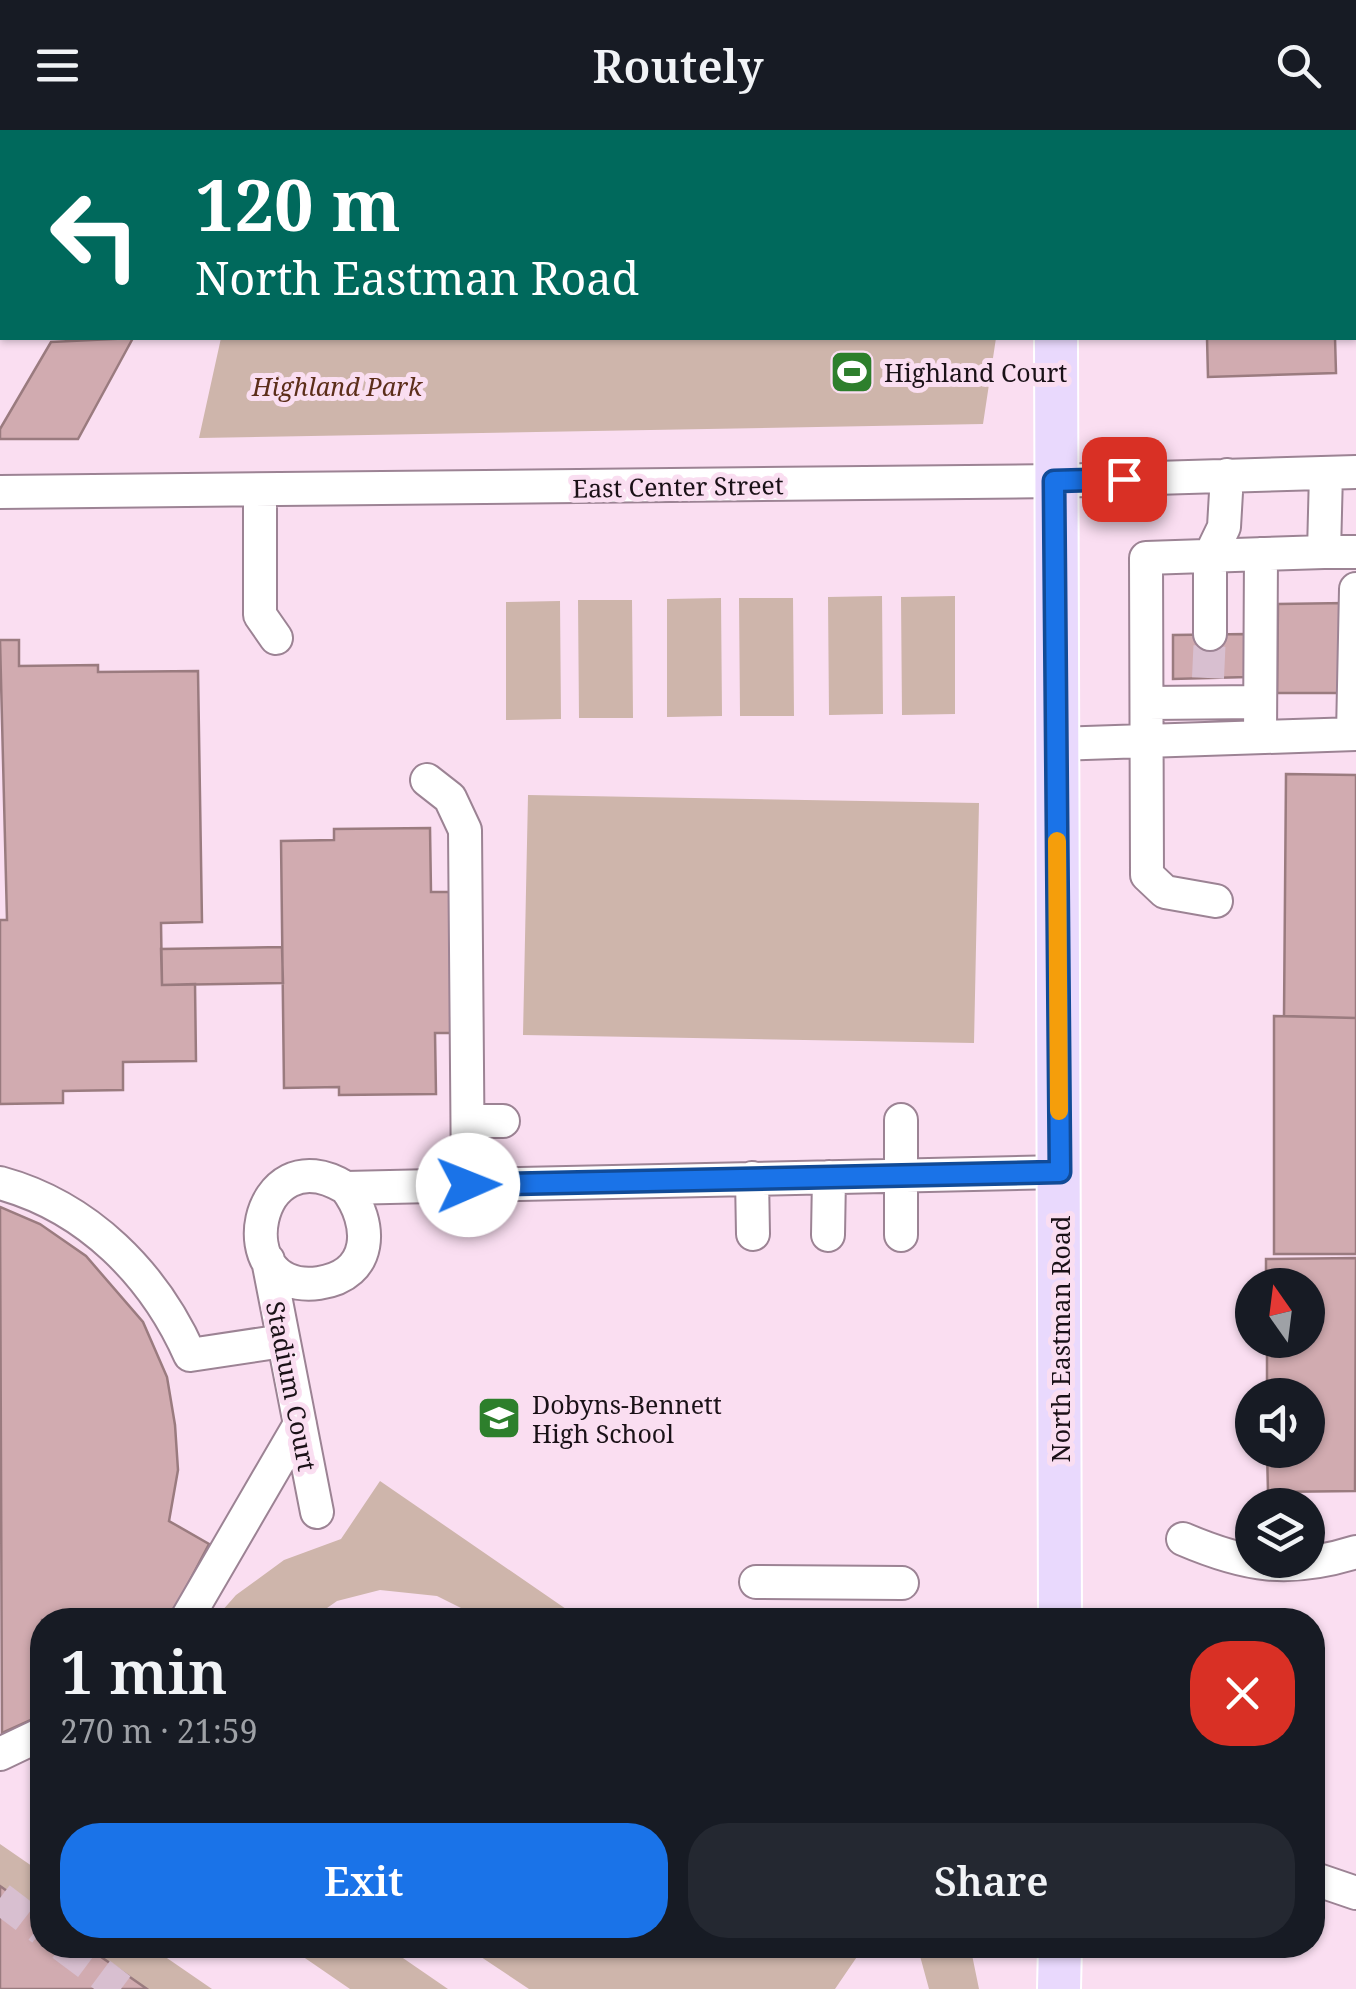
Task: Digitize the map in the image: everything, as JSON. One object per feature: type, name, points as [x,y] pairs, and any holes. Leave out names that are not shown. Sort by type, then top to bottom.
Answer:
[{"type":"main road","name":"North Eastman Road","points":[[1056,340],[1060,1608]]},
{"type":"main road","points":[[1059,1989],[1060,1958]]},
{"type":"street","name":"East Center Street","points":[[0,492],[1054,481],[1341,472]]},
{"type":"street","points":[[1216,902],[1165,892],[1147,875],[1148,741],[1157,703],[1146,558],[1340,552],[1341,472]]},
{"type":"street","points":[[1210,634],[1210,556],[1224,527],[1227,476]]},
{"type":"street","points":[[260,490],[260,615],[276,638]]},
{"type":"street","points":[[1260,738],[1261,554]]},
{"type":"street","points":[[1056,744],[1354,734],[1356,589]]},
{"type":"street","points":[[1157,703],[1208,690],[1260,702]]},
{"type":"street","points":[[427,780],[450,798],[465,830],[468,1185]]},
{"type":"street","points":[[901,1120],[901,1236]]},
{"type":"street","points":[[468,1121],[503,1121]]},
{"type":"street","name":"Stadium Court","points":[[346,1188],[1060,1172]]},
{"type":"street","name":"Stadium Court","points":[[268,1260],[296,1282],[314,1284],[342,1275],[356,1262],[366,1228],[362,1210],[346,1188],[334,1180],[304,1177],[287,1182],[272,1195],[258,1230],[268,1260],[317,1512]]},
{"type":"street","points":[[828,1235],[829,1177]]},
{"type":"street","points":[[752,1178],[753,1234]]},
{"type":"street","points":[[0,1183],[67,1212],[124,1255],[163,1304],[190,1355],[284,1341]]},
{"type":"street","points":[[193,1608],[300,1424]]},
{"type":"street","points":[[1183,1539],[1254,1566],[1329,1561],[1356,1552]]},
{"type":"street","points":[[756,1582],[902,1583]]},
{"type":"street","points":[[0,1754],[30,1740]]},
{"type":"street","points":[[1325,1882],[1356,1892]]},
{"type":"green space","name":"Highland Park","points":[[221,340],[996,340],[983,424],[199,438]]},
{"type":"green space","points":[[882,596],[883,714],[829,715],[828,597]]},
{"type":"green space","points":[[955,596],[955,714],[902,715],[901,597]]},
{"type":"green space","points":[[721,598],[722,716],[667,717],[667,599]]},
{"type":"green space","points":[[739,598],[793,598],[794,716],[740,716]]},
{"type":"green space","points":[[578,600],[632,600],[633,718],[579,718]]},
{"type":"green space","points":[[560,601],[561,719],[506,720],[506,602]]},
{"type":"green space","points":[[528,795],[979,803],[974,1043],[523,1035]]},
{"type":"green space","points":[[380,1481],[565,1608],[461,1608],[437,1596],[380,1590],[337,1601],[327,1608],[225,1608],[284,1560],[341,1539]]},
{"type":"green space","points":[[0,1844],[30,1865],[30,1958],[167,1958],[212,1989],[0,1989]]},
{"type":"green space","points":[[305,1958],[403,1958],[448,1989],[350,1989]]},
{"type":"green space","points":[[482,1958],[856,1958],[835,1989],[529,1989]]},
{"type":"green space","points":[[921,1958],[973,1958],[979,1989],[929,1989]]},
{"type":"building","points":[[132,340],[78,439],[0,439],[0,429],[51,342]]},
{"type":"building","points":[[1207,340],[1335,340],[1336,373],[1208,377]]},
{"type":"building","points":[[1346,603],[1346,693],[1277,693],[1278,604]]},
{"type":"building","points":[[1247,634],[1247,677],[1173,679],[1173,635]]},
{"type":"building","points":[[0,640],[19,640],[19,666],[98,665],[98,672],[198,671],[202,922],[161,923],[162,985],[195,984],[196,1061],[123,1062],[123,1090],[63,1091],[63,1103],[0,1104],[0,920],[7,920]]},
{"type":"building","points":[[1286,774],[1356,775],[1356,1018],[1284,1016]]},
{"type":"building","points":[[430,828],[431,892],[453,892],[457,1033],[435,1033],[436,1094],[339,1095],[339,1087],[284,1088],[281,841],[334,840],[334,829]]},
{"type":"building","points":[[282,947],[283,983],[162,985],[161,949]]},
{"type":"building","points":[[1274,1016],[1356,1018],[1356,1254],[1274,1254]]},
{"type":"building","points":[[0,1207],[40,1224],[86,1256],[143,1322],[167,1377],[175,1425],[178,1470],[169,1521],[209,1544],[175,1608],[30,1608],[30,1720],[2,1733]]},
{"type":"building","points":[[1356,1258],[1355,1491],[1268,1488],[1267,1468],[1325,1468],[1325,1378],[1267,1378],[1267,1358],[1325,1358],[1325,1268],[1266,1268],[1266,1259]]},
{"type":"building","points":[[0,1886],[30,1907],[30,1958],[103,1958],[147,1989],[0,1989]]},
{"type":"tunnel","points":[[1208,678],[1210,634]]},
{"type":"tunnel","points":[[0,1898],[30,1921]]},
{"type":"tunnel","points":[[79,1958],[121,1989]]},
{"type":"slow traffic","points":[[1057,841],[1059,1111]]},
{"type":"place","name":"Highland Court","points":[[852,372]]},
{"type":"place","name":"Dobyns-Bennett High School","points":[[499,1418]]},
{"type":"route","points":[[468,1185],[1060,1172],[1054,481],[1124,479]]}]
